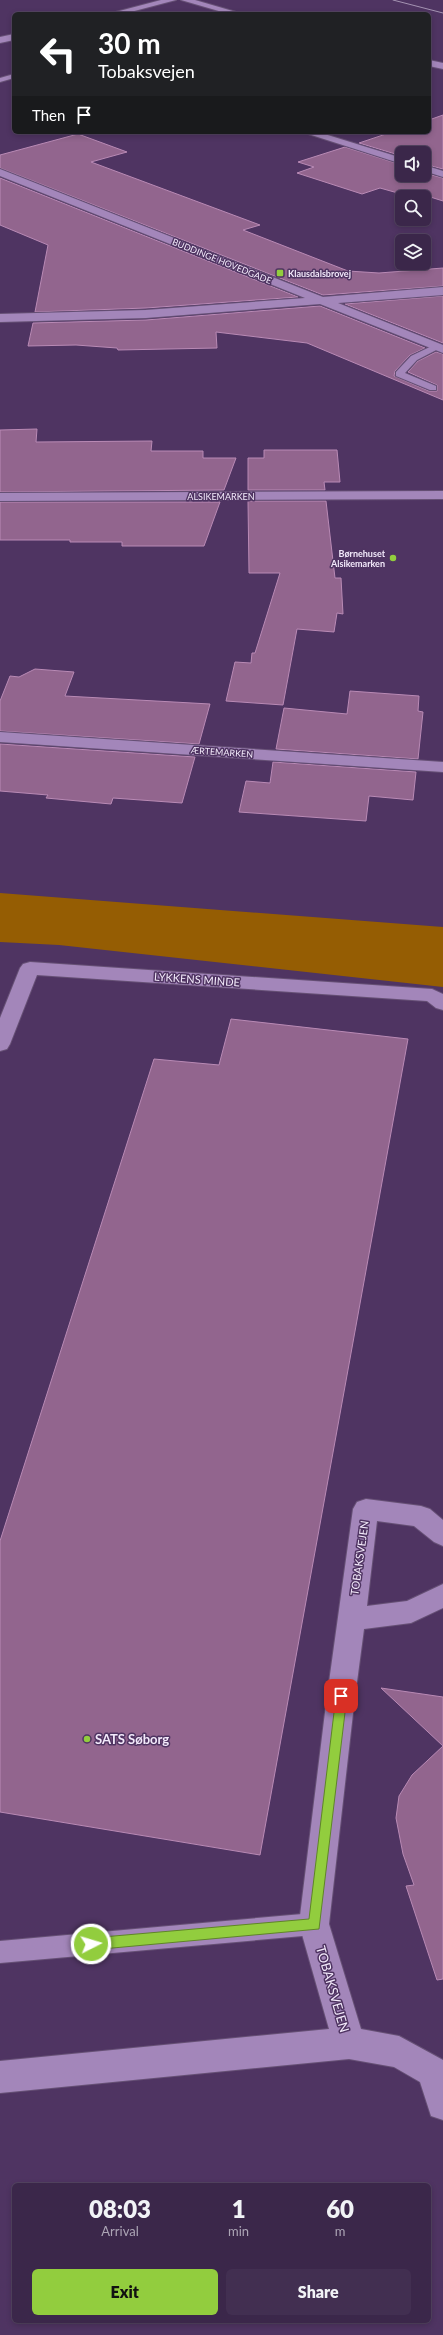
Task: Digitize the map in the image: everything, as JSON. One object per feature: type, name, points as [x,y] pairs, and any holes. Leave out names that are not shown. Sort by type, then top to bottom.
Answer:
[{"type":"street","points":[[121,12],[172,0]]},
{"type":"street","points":[[185,0],[231,12]]},
{"type":"street","points":[[2,40],[12,38]]},
{"type":"street","points":[[2,40],[12,42]]},
{"type":"street","points":[[431,63],[443,66]]},
{"type":"street","points":[[314,134],[395,159]]},
{"type":"street","points":[[431,170],[443,174]]},
{"type":"street","name":"BUDDINGE HOVEDGADE","points":[[0,172],[440,348]]},
{"type":"street","points":[[0,318],[146,314],[443,291]]},
{"type":"street","name":"ALSIKEMARKEN","points":[[0,497],[443,495]]},
{"type":"street","name":"ÆRTEMARKEN","points":[[0,738],[443,767]]},
{"type":"street","name":"LYKKENS MINDE","points":[[0,1044],[30,968],[432,995],[443,1004]]},
{"type":"street","name":"TOBAKSVEJEN","points":[[349,2043],[314,1924],[342,1689],[366,1509],[421,1516],[443,1535]]},
{"type":"street","points":[[351,1619],[411,1612],[443,1595]]},
{"type":"street","name":"TOBAKSVEJEN","points":[[0,2077],[349,2043],[399,2052],[438,2072],[443,2104]]},
{"type":"lane","points":[[0,80],[12,77]]},
{"type":"lane","points":[[433,388],[400,374],[414,358],[440,348]]},
{"type":"lane","points":[[0,1952],[314,1924]]},
{"type":"shaded area","points":[[0,893],[443,927],[443,987],[59,945],[0,942]]},
{"type":"building","points":[[443,115],[443,169],[431,166],[431,146],[395,146],[395,154],[359,143],[386,134],[431,134],[431,119]]},
{"type":"building","points":[[78,134],[127,152],[91,162],[260,225],[243,230],[348,271],[379,273],[443,268],[443,286],[323,295],[0,168],[0,155]]},
{"type":"building","points":[[345,147],[395,163],[395,182],[431,182],[431,175],[443,178],[443,201],[431,197],[431,190],[395,190],[395,192],[380,188],[362,194],[297,173],[314,167],[298,162]]},
{"type":"building","points":[[0,178],[298,297],[146,308],[35,312],[48,245],[0,225]]},
{"type":"building","points":[[443,296],[443,343],[345,304]]},
{"type":"building","points":[[320,306],[425,348],[410,355],[395,371],[394,376],[429,391],[437,391],[437,385],[408,372],[418,361],[436,352],[443,354],[443,400],[307,343],[216,332],[217,348],[118,350],[117,348],[76,345],[28,346],[33,323],[146,320]]},
{"type":"building","points":[[37,429],[36,442],[152,441],[151,451],[203,451],[203,458],[236,458],[224,490],[0,492],[0,430]]},
{"type":"building","points":[[264,450],[337,450],[340,482],[324,482],[325,490],[248,490],[248,458],[264,458]]},
{"type":"building","points":[[248,501],[326,501],[335,578],[341,578],[343,614],[337,613],[334,632],[297,629],[283,705],[226,701],[235,662],[251,663],[252,653],[255,653],[280,573],[249,573]]},
{"type":"building","points":[[0,502],[220,502],[204,546],[122,546],[122,542],[0,540]]},
{"type":"building","points":[[35,669],[74,672],[65,696],[210,704],[199,744],[0,731],[0,701],[10,676],[19,677]]},
{"type":"building","points":[[350,691],[419,696],[418,711],[423,712],[418,759],[276,749],[284,708],[347,714]]},
{"type":"building","points":[[0,744],[195,757],[182,803],[113,798],[111,804],[46,798],[48,795],[0,791]]},
{"type":"building","points":[[273,762],[416,772],[413,800],[369,796],[366,821],[239,812],[246,781],[270,783]]},
{"type":"building","points":[[231,1019],[408,1039],[260,1855],[0,1812],[0,1541],[154,1059],[219,1065]]},
{"type":"building","points":[[381,1688],[443,1697],[443,1746]]},
{"type":"building","points":[[443,1746],[443,1979],[437,1980],[406,1886],[414,1885],[403,1854],[396,1818],[399,1796],[412,1775]]},
{"type":"tram line","points":[[393,0],[443,13]]},
{"type":"place","name":"Klausdalsbrovej","points":[[280,273]]},
{"type":"place","name":"Børnehuset Alsikemarken","points":[[393,558]]},
{"type":"place","name":"SATS Søborg","points":[[87,1739]]},
{"type":"route","points":[[91,1944],[314,1924],[341,1696]]}]
